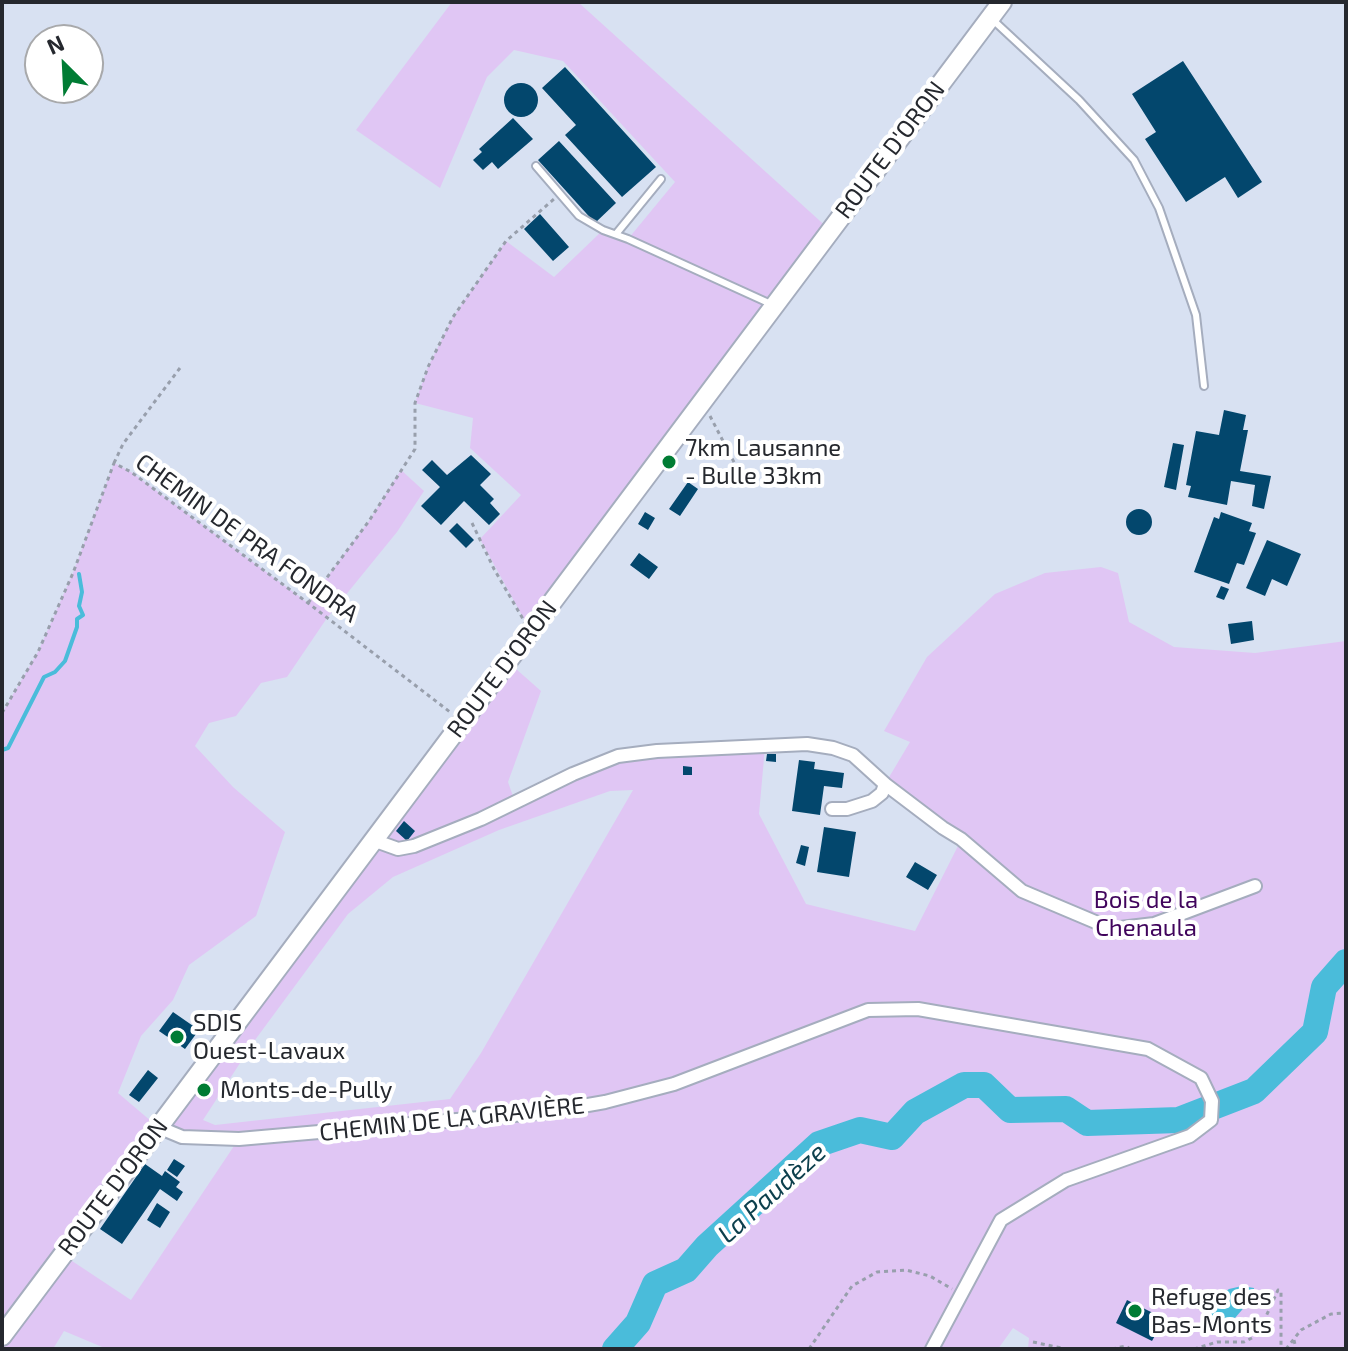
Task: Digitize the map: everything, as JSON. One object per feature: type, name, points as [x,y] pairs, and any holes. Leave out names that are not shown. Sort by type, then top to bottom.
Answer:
[{"type":"main road","name":"ROUTE D'ORON","points":[[2,1336],[1002,2]]},
{"type":"street","points":[[373,840],[398,849],[414,846],[618,756],[807,744],[853,755],[885,784],[961,839],[1022,891],[1112,929],[1154,924],[1255,886]]},
{"type":"street","points":[[832,809],[847,809],[872,801],[882,793],[885,784]]},
{"type":"street","name":"CHEMIN DE LA GRAVIÈRE","points":[[158,1127],[182,1137],[239,1139],[548,1112],[605,1102],[674,1084],[868,1010],[918,1009],[1148,1049],[1201,1078],[1212,1101],[1211,1120],[1190,1136],[1066,1180],[1001,1220],[960,1294]]},
{"type":"street","points":[[932,1349],[960,1294]]},
{"type":"lane","points":[[990,17],[1079,100],[1134,160],[1159,208],[1196,315],[1204,386]]},
{"type":"lane","points":[[536,166],[579,216],[603,230],[773,305]]},
{"type":"lane","points":[[616,234],[661,179]]},
{"type":"path","points":[[308,603],[369,521],[415,449],[415,403],[453,317],[506,241],[560,194]]},
{"type":"path","points":[[114,463],[123,444],[180,368]]},
{"type":"path","points":[[701,403],[736,466]]},
{"type":"path","name":"CHEMIN DE PRA FONDRA","points":[[2,713],[38,652],[73,573],[114,463],[131,472],[308,603],[462,722]]},
{"type":"path","points":[[472,523],[494,569],[530,630]]},
{"type":"path","points":[[809,1349],[852,1286],[877,1272],[906,1270],[930,1276],[960,1294]]},
{"type":"path","points":[[1194,1349],[1202,1345],[1244,1342],[1254,1337],[1278,1290],[1281,1291],[1281,1349]]},
{"type":"path","points":[[1286,1349],[1301,1330],[1331,1314],[1346,1313]]},
{"type":"path","points":[[1294,1340],[1296,1349]]},
{"type":"path","points":[[1033,1342],[1066,1349]]},
{"type":"path","points":[[1112,1349],[1126,1346],[1130,1349]]},
{"type":"green space","points":[[452,2],[578,2],[830,230],[530,630],[480,539],[521,495],[470,448],[473,418],[415,403],[428,367],[453,317],[506,241],[554,277],[603,230],[628,239],[675,182],[563,61],[514,50],[487,77],[440,188],[356,130]]},
{"type":"green space","name":"Bois de la Chenaula","points":[[114,463],[131,472],[308,603],[369,521],[401,470],[424,491],[397,532],[327,618],[287,677],[261,683],[236,716],[209,723],[195,746],[233,787],[285,832],[256,916],[189,965],[173,1000],[141,1036],[118,1093],[158,1127],[507,661],[541,691],[508,782],[515,802],[618,756],[765,747],[759,814],[806,904],[915,931],[961,840],[885,784],[910,742],[884,731],[927,657],[995,594],[1045,573],[1101,567],[1118,573],[1129,622],[1174,647],[1255,653],[1346,641],[1346,1349],[1028,1349],[1029,1338],[1013,1328],[998,1349],[107,1349],[64,1331],[53,1349],[2,1349],[2,713],[38,652],[73,573]],"holes":[[[633,790],[481,1053],[450,1099],[215,1125],[203,1120],[255,1040],[348,914],[393,877],[499,830],[610,791]],[[158,1127],[238,1140],[131,1300],[63,1255]]]},
{"type":"water","points":[[1242,1286],[1254,1288],[1254,1296],[1235,1318],[1215,1320],[1209,1316],[1209,1308],[1216,1298],[1229,1289]]},
{"type":"building","points":[[1183,61],[1262,182],[1238,198],[1225,177],[1186,202],[1145,139],[1156,132],[1132,94]]},
{"type":"building","points":[[565,67],[656,167],[622,197],[565,135],[576,125],[542,88]]},
{"type":"building","points":[[521,83],[533,88],[538,100],[533,112],[521,117],[509,112],[504,100],[509,88]]},
{"type":"building","points":[[513,118],[533,139],[498,169],[492,162],[483,170],[473,160],[482,152],[479,149]]},
{"type":"building","points":[[559,141],[616,203],[595,223],[538,160]]},
{"type":"building","points":[[540,214],[569,247],[553,261],[524,229]]},
{"type":"building","points":[[1224,410],[1246,415],[1243,430],[1248,430],[1240,471],[1271,476],[1264,509],[1252,506],[1255,485],[1231,481],[1227,505],[1188,497],[1191,486],[1186,485],[1196,431],[1219,435]]},
{"type":"building","points":[[1173,443],[1184,445],[1176,490],[1164,487]]},
{"type":"building","points":[[471,455],[491,474],[480,485],[494,499],[490,503],[500,514],[489,525],[464,501],[441,525],[421,506],[440,487],[422,470],[432,460],[447,475]]},
{"type":"building","points":[[688,482],[698,489],[680,516],[669,509]]},
{"type":"building","points":[[1139,509],[1148,513],[1152,522],[1148,531],[1139,535],[1130,531],[1126,522],[1130,513]]},
{"type":"building","points":[[645,512],[655,518],[648,530],[638,524]]},
{"type":"building","points":[[1221,512],[1252,523],[1249,531],[1256,533],[1244,565],[1237,563],[1229,584],[1194,572],[1214,517],[1219,519]]},
{"type":"building","points":[[457,523],[474,540],[466,548],[449,531]]},
{"type":"building","points":[[1267,540],[1301,554],[1287,586],[1272,579],[1265,596],[1246,588]]},
{"type":"building","points":[[639,553],[658,567],[649,579],[630,565]]},
{"type":"building","points":[[1221,586],[1229,589],[1224,600],[1216,597]]},
{"type":"building","points":[[1252,621],[1254,640],[1231,644],[1228,624]]},
{"type":"building","points":[[767,754],[776,754],[776,762],[766,761]]},
{"type":"building","points":[[799,760],[815,762],[814,769],[844,773],[842,788],[824,786],[820,815],[792,811]]},
{"type":"building","points":[[683,766],[692,767],[692,775],[683,775]]},
{"type":"building","points":[[404,821],[415,831],[407,841],[396,831]]},
{"type":"building","points":[[824,827],[856,832],[849,877],[817,872]]},
{"type":"building","points":[[801,845],[809,847],[805,866],[796,863]]},
{"type":"building","points":[[915,862],[937,875],[928,890],[906,877]]},
{"type":"building","points":[[173,1012],[199,1030],[185,1049],[159,1031]]},
{"type":"building","points":[[148,1070],[158,1078],[139,1102],[129,1095]]},
{"type":"building","points":[[174,1159],[185,1166],[177,1177],[167,1170]]},
{"type":"building","points":[[145,1164],[162,1176],[165,1171],[180,1182],[176,1187],[183,1192],[177,1201],[160,1189],[122,1244],[100,1229]]},
{"type":"building","points":[[157,1203],[170,1212],[160,1228],[147,1220]]},
{"type":"building","name":"Refuge des Bas-Monts","points":[[1127,1300],[1169,1321],[1162,1334],[1157,1332],[1152,1341],[1116,1323]]},
{"type":"waterway","points":[[2,750],[8,748],[44,677],[55,672],[65,661],[77,619],[83,615],[79,606],[82,592],[79,574]]},
{"type":"waterway","name":"La Paudèze","points":[[615,1349],[638,1323],[655,1284],[686,1270],[707,1246],[819,1144],[860,1130],[892,1137],[915,1112],[964,1085],[984,1085],[1010,1110],[1066,1109],[1087,1123],[1179,1120],[1254,1091],[1315,1032],[1324,987],[1346,962]]},
{"type":"place","name":"7km Lausanne - Bulle 33km","points":[[669,462]]},
{"type":"place","name":"SDIS Ouest-Lavaux","points":[[177,1037]]},
{"type":"place","name":"Monts-de-Pully","points":[[204,1090]]},
{"type":"place","name":"Refuge des Bas-Monts","points":[[1135,1311]]}]
